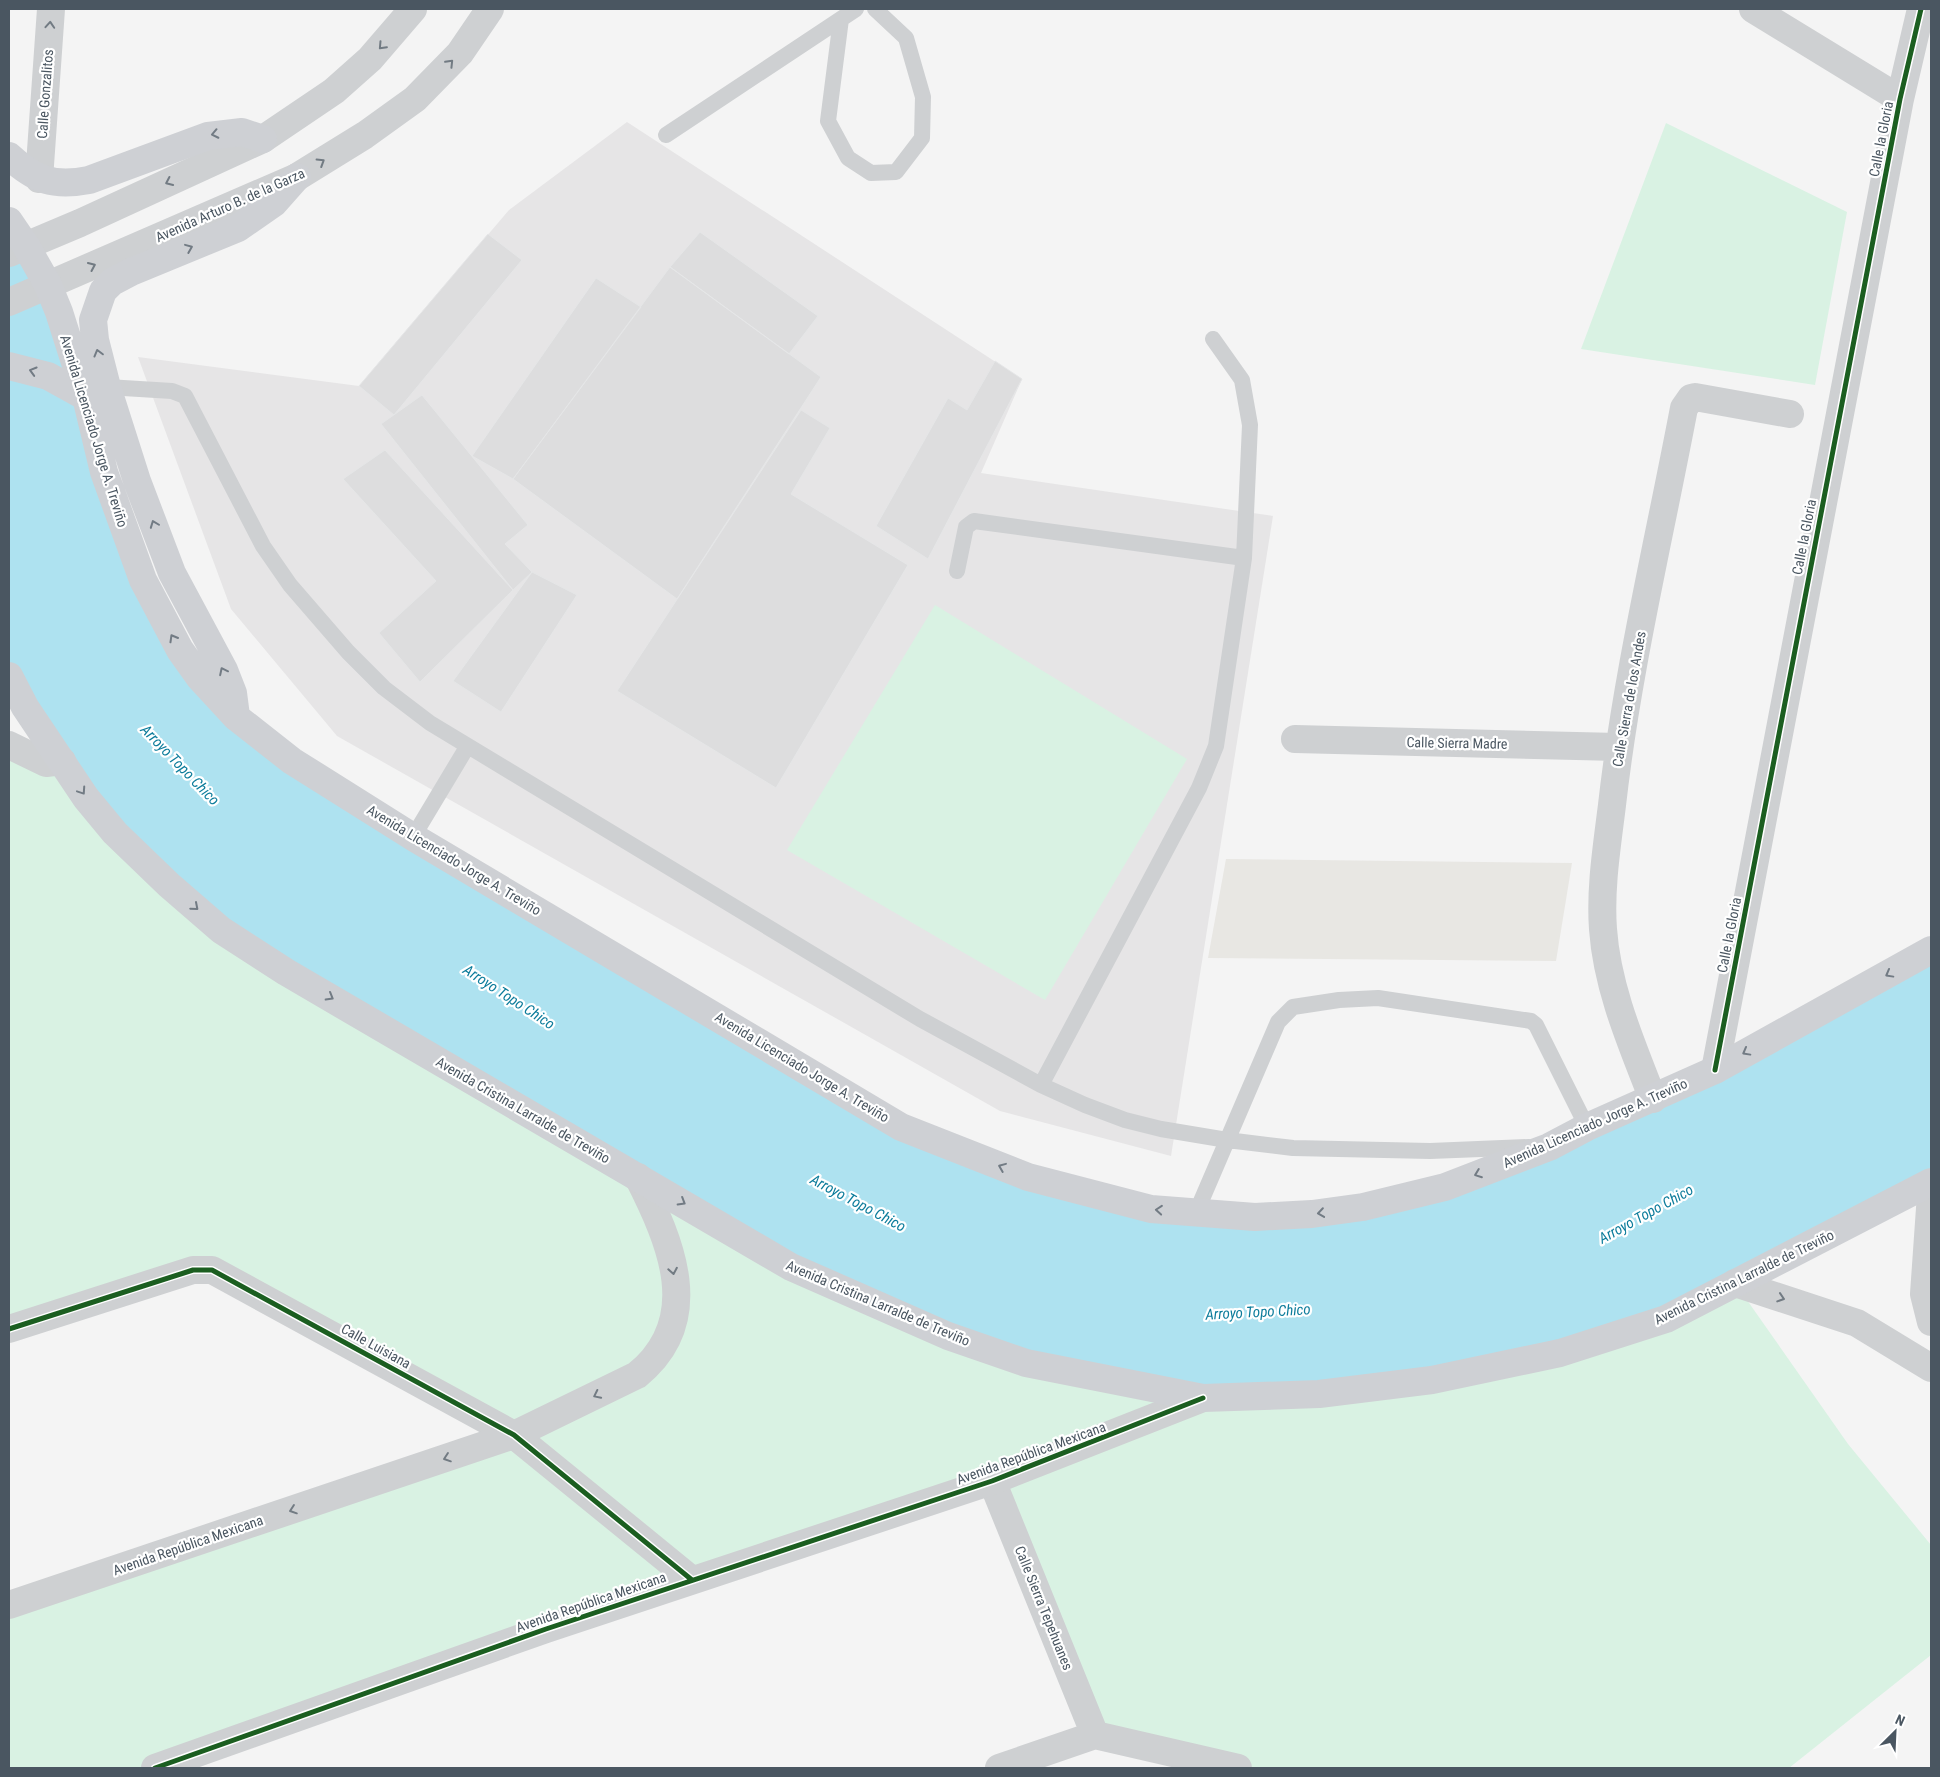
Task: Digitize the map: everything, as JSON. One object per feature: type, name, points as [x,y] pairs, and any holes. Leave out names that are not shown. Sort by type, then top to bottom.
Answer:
[{"type":"main road","points":[[9,156],[24,170],[39,179],[71,184],[89,180],[219,133],[242,132],[263,139]]},
{"type":"main road","points":[[236,717],[233,693],[224,670],[172,573],[137,481],[96,392],[93,320],[103,291],[112,282],[130,272],[238,228],[274,203],[297,177]]},
{"type":"main road","name":"Avenida Licenciado Jorge A. Treviño","points":[[9,221],[18,250],[48,285],[96,392],[104,472],[143,580],[180,650],[200,678],[236,717],[292,761],[412,837],[901,1127],[1028,1177],[1151,1209],[1255,1217],[1312,1214],[1363,1207],[1445,1187],[1549,1147],[1587,1127],[1715,1070],[1931,950]]},
{"type":"main road","points":[[9,366],[48,376],[96,392]]},
{"type":"main road","name":"Avenida Cristina Larralde de Treviño","points":[[9,676],[25,707],[86,798],[115,833],[169,885],[220,930],[286,972],[791,1267],[948,1336],[1026,1363],[1203,1398],[1319,1394],[1422,1381],[1560,1353],[1666,1318],[1931,1182]]},
{"type":"street","name":"Calle Gonzalitos","points":[[39,179],[51,9]]},
{"type":"street","points":[[18,250],[263,139],[334,91],[370,59],[413,9]]},
{"type":"street","name":"Avenida Arturo B. de la Garza","points":[[9,302],[297,177],[365,135],[415,99],[460,53],[490,9]]},
{"type":"street","points":[[1753,9],[1900,99]]},
{"type":"street","name":"Calle la Gloria","points":[[1715,1070],[1900,99],[1921,9]]},
{"type":"street","name":"Calle Sierra de los Andes","points":[[1653,1099],[1620,1008],[1603,931],[1602,889],[1618,747],[1687,401],[1695,397],[1790,414]]},
{"type":"street","name":"Calle Sierra Madre","points":[[1295,739],[1618,747]]},
{"type":"street","points":[[9,745],[46,763],[62,761]]},
{"type":"street","name":"Avenida República Mexicana","points":[[9,1605],[514,1435],[637,1375],[649,1365],[668,1339],[674,1321],[677,1290],[672,1261],[655,1211],[638,1177]]},
{"type":"street","points":[[1931,1194],[1924,1294],[1931,1322]]},
{"type":"street","name":"Calle Luisiana","points":[[9,1329],[193,1270],[212,1270],[514,1435],[692,1580]]},
{"type":"street","points":[[1735,1283],[1857,1323],[1931,1368]]},
{"type":"street","name":"Avenida República Mexicana","points":[[155,1768],[546,1629],[992,1482],[1203,1398]]},
{"type":"street","name":"Calle Sierra Tepehuanes","points":[[992,1482],[1095,1735]]},
{"type":"street","points":[[999,1768],[1095,1735],[1238,1768]]},
{"type":"lane","points":[[666,135],[856,9]]},
{"type":"lane","points":[[841,18],[828,121],[848,158],[871,173],[896,172],[922,138],[923,96],[906,38],[875,9]]},
{"type":"lane","points":[[1041,1084],[1208,769],[1220,727],[1244,558],[1250,425],[1242,380],[1213,339]]},
{"type":"lane","points":[[96,392],[172,391],[185,396],[263,546],[290,585],[348,652],[384,688],[430,723],[920,1019],[1041,1084],[1125,1120],[1160,1130],[1227,1140],[1293,1148],[1430,1152],[1549,1147]]},
{"type":"lane","points":[[956,570],[966,527],[974,521],[1244,558]]},
{"type":"lane","points":[[412,837],[468,746]]},
{"type":"lane","points":[[1196,1213],[1278,1022],[1293,1007],[1339,1000],[1378,998],[1440,1006],[1534,1023],[1587,1127]]},
{"type":"shaded area","points":[[627,122],[1022,379],[981,473],[1273,516],[1171,1156],[1000,1111],[337,736],[231,609],[138,357],[359,386],[509,210]]},
{"type":"shaded area","points":[[1226,859],[1572,863],[1556,961],[1208,958]]},
{"type":"green space","points":[[1666,123],[1847,212],[1815,385],[1581,349]]},
{"type":"green space","points":[[935,605],[1187,759],[1045,1000],[787,850]]},
{"type":"green space","points":[[9,741],[791,1267],[1735,1283],[1848,1444],[1931,1545],[1931,1655],[1789,1768],[1238,1768],[1095,1735],[992,1482],[184,1768],[9,1768],[9,1605],[513,1436],[221,1274],[9,1330]]},
{"type":"water","name":"Arroyo Topo Chico","points":[[9,221],[26,246],[143,580],[236,717],[901,1127],[1151,1209],[1312,1214],[1549,1147],[1931,948],[1931,1182],[1560,1353],[1203,1398],[1026,1363],[879,1306],[221,930],[115,833],[9,673]]},
{"type":"building","points":[[700,232],[818,316],[789,354],[670,267]]},
{"type":"building","points":[[488,234],[522,260],[394,415],[359,386]]},
{"type":"building","points":[[670,267],[821,377],[677,599],[513,479]]},
{"type":"building","points":[[596,278],[641,307],[513,479],[472,456]]},
{"type":"building","points":[[995,361],[1022,379],[928,559],[876,526],[948,398],[967,410]]},
{"type":"building","points":[[422,395],[528,525],[505,544],[532,572],[513,590],[381,424]]},
{"type":"building","points":[[801,410],[830,428],[791,494],[908,565],[776,788],[617,691]]},
{"type":"building","points":[[385,450],[513,590],[420,682],[379,633],[436,581],[343,479]]},
{"type":"building","points":[[532,572],[577,595],[501,712],[453,681]]},
{"type":"cycle path","points":[[1715,1070],[1900,99],[1921,9]]},
{"type":"cycle path","points":[[9,1329],[193,1270],[212,1270],[514,1435],[692,1580]]},
{"type":"cycle path","points":[[155,1768],[546,1629],[992,1481],[1203,1398]]}]
